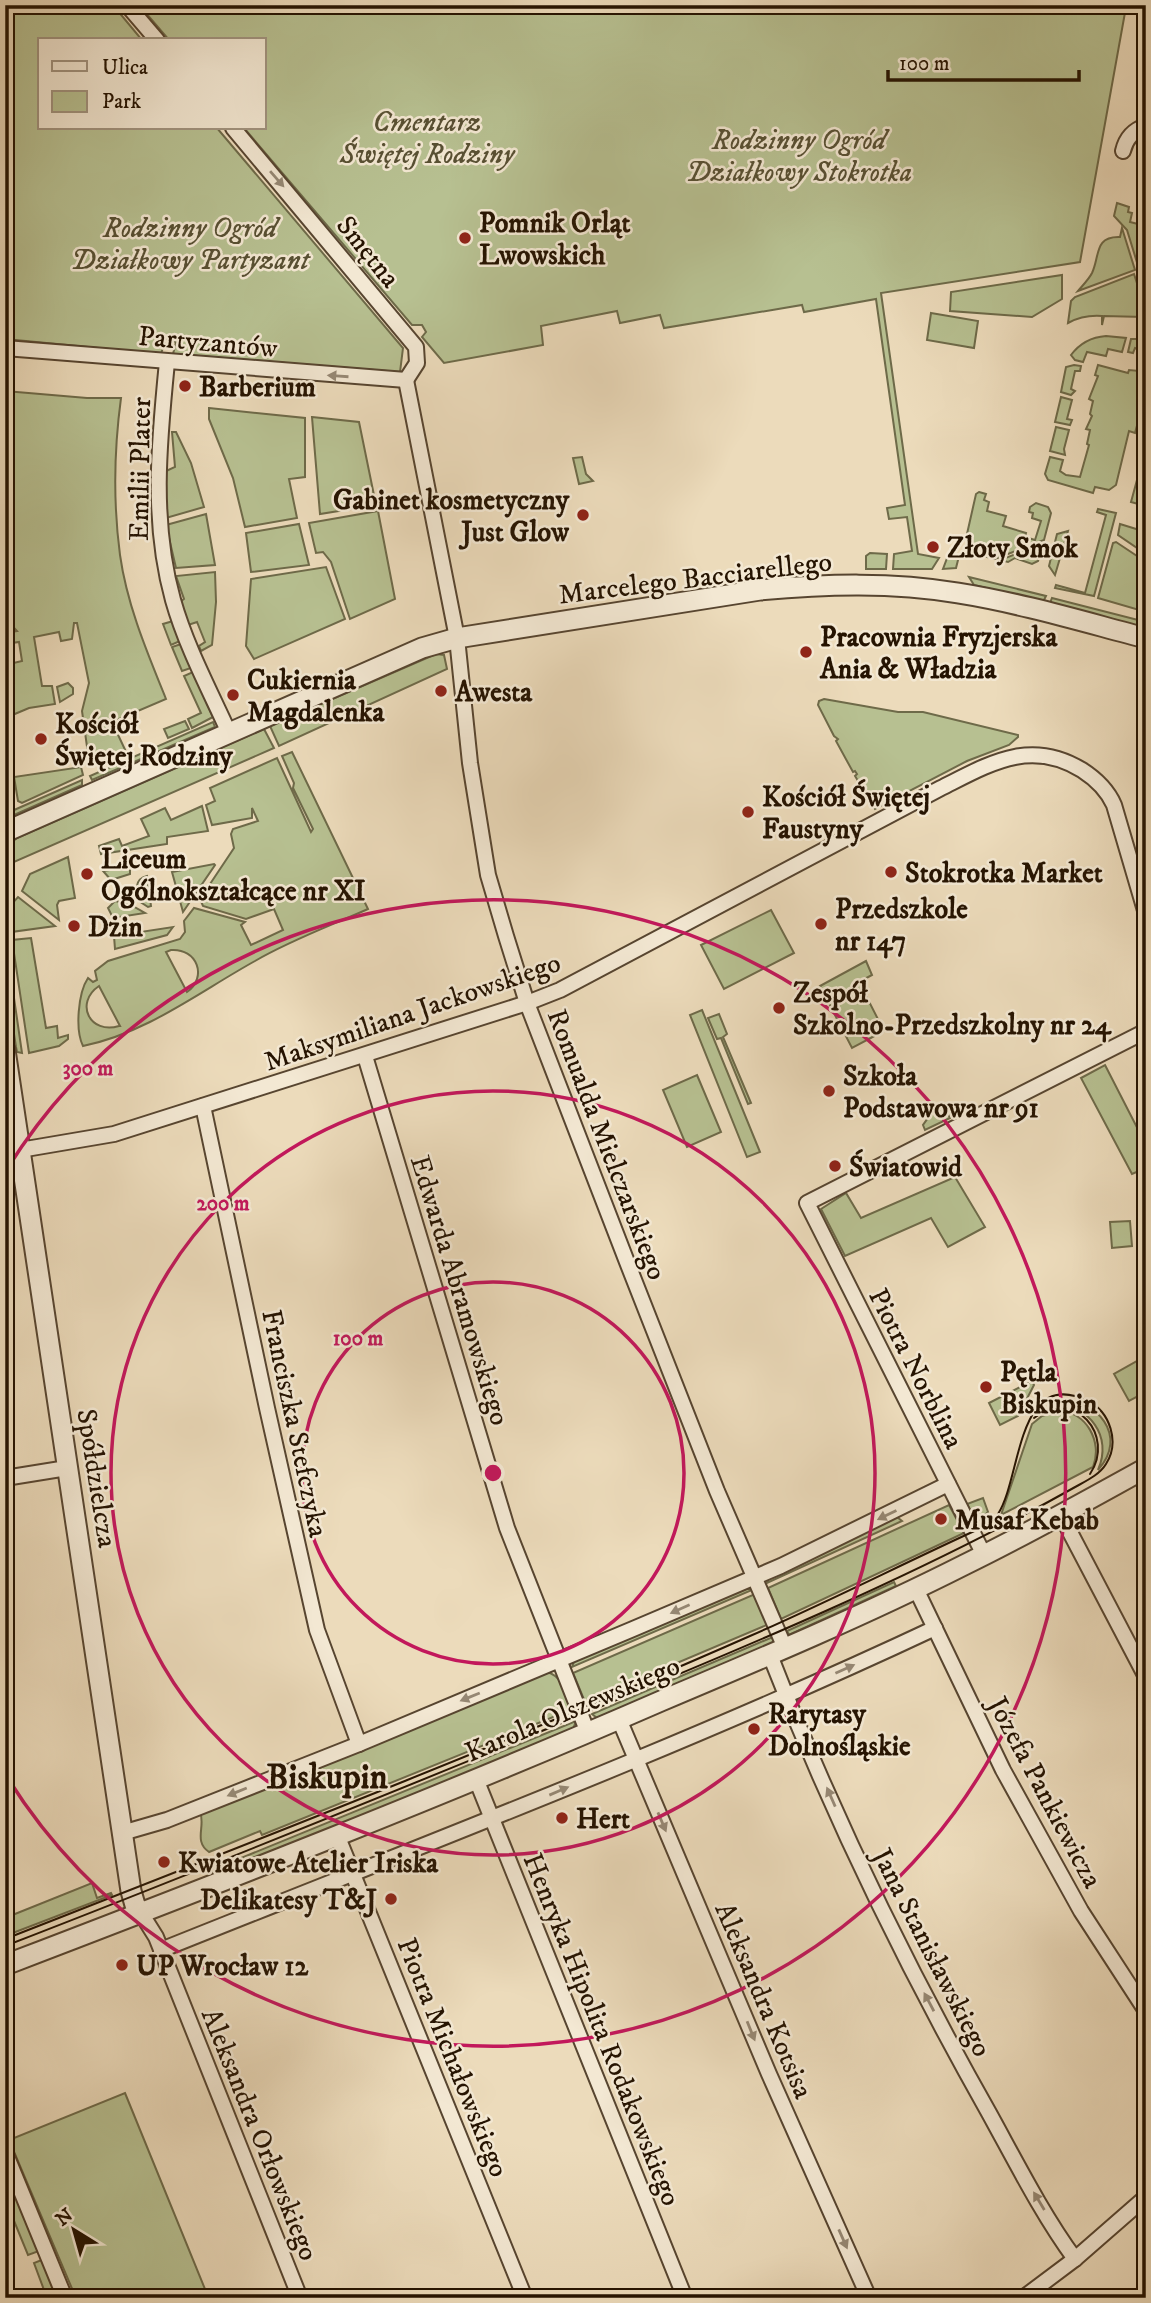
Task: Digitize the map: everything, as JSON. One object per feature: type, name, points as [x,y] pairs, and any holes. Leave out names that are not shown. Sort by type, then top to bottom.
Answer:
[{"type":"street","points":[[127,5],[155,38]]},
{"type":"street","points":[[1123,151],[1128,137],[1138,128],[1146,126]]},
{"type":"street","name":"Smętna","points":[[235,130],[416,347],[417,363],[406,380]]},
{"type":"street","name":"Partyzantów","points":[[5,348],[406,380]]},
{"type":"street","name":"Emilii Plater","points":[[167,362],[158,473],[159,523],[164,561],[178,616],[229,733]]},
{"type":"street","name":"Romualda Mielczarskiego","points":[[406,380],[457,638],[470,763],[488,875],[527,1003],[717,1491],[754,1577],[778,1651]]},
{"type":"street","name":"Marcelego Bacciarellego","points":[[5,832],[422,648],[457,638],[760,590],[860,585],[958,593],[1146,638]]},
{"type":"street","name":"Maksymiliana Jackowskiego","points":[[20,1150],[114,1134],[527,1003],[560,990],[971,773],[1000,760],[1027,754],[1066,761],[1088,774],[1110,796],[1146,914]]},
{"type":"street","name":"Piotra Norblina","points":[[984,1555],[807,1203],[1146,1031]]},
{"type":"street","name":"Spółdzielcza","points":[[5,1050],[132,1898],[141,1913]]},
{"type":"street","name":"Edwarda Abramowskiego","points":[[365,1056],[507,1528],[588,1733]]},
{"type":"street","name":"Franciszka Stefczyka","points":[[203,1107],[317,1630],[359,1744]]},
{"type":"street","points":[[5,1478],[67,1468]]},
{"type":"street","name":"Karola Olszewskiego","points":[[5,1965],[476,1779],[778,1651],[916,1589],[1146,1468]]},
{"type":"street","name":"Karola Olszewskiego","points":[[122,1833],[167,1820],[558,1661],[794,1560],[948,1484]]},
{"type":"street","points":[[1061,1515],[1146,1677]]},
{"type":"street","name":"Józefa Pankiewicza","points":[[916,1589],[1003,1770],[1081,1911],[1146,2011]]},
{"type":"street","points":[[161,1951],[636,1759],[935,1628]]},
{"type":"street","name":"Jana Stanisławskiego","points":[[778,1651],[786,1695],[853,1846],[923,1992],[1001,2135],[1075,2259]]},
{"type":"street","name":"Aleksandra Kotsisa","points":[[619,1719],[769,2074],[869,2298]]},
{"type":"street","name":"Henryka Hipolita Rodakowskiego","points":[[476,1779],[685,2298]]},
{"type":"street","name":"Piotra Michałowskiego","points":[[337,1835],[525,2298]]},
{"type":"street","name":"Aleksandra Orłowskiego","points":[[141,1913],[154,1933],[300,2298]]},
{"type":"street","points":[[5,2152],[65,2298]]},
{"type":"street","points":[[1023,2298],[1075,2259],[1146,2197]]},
{"type":"green space","name":"Rodzinny Ogród Działkowy Partyzant","points":[[5,5],[113,5],[140,38],[38,38],[38,130],[219,130],[403,348],[400,372],[173,354],[176,342],[166,338],[161,354],[5,339]]},
{"type":"green space","name":"Rodzinny Ogród Działkowy Stokrotka","points":[[139,5],[1146,5],[1146,11],[1126,7],[1080,262],[881,293],[918,554],[939,558],[932,569],[893,569],[894,554],[912,551],[907,517],[889,519],[887,508],[905,505],[876,299],[804,312],[802,305],[664,328],[660,315],[620,323],[617,311],[541,326],[543,345],[444,363],[422,337],[426,332],[422,325],[412,325],[246,130],[266,130],[266,38],[167,38]]},
{"type":"green space","points":[[1117,203],[1129,207],[1128,212],[1132,213],[1130,222],[1146,226],[1146,261],[1139,269],[1127,230],[1114,216]]},
{"type":"green space","points":[[1122,228],[1135,270],[1078,291],[1092,273],[1102,243],[1120,237]]},
{"type":"green space","points":[[1134,274],[1146,311],[1146,327],[1144,317],[1104,316],[1102,325],[1102,316],[1093,316],[1068,323],[1071,301],[1075,297]]},
{"type":"green space","points":[[1062,275],[1062,299],[1032,317],[950,311],[951,292]]},
{"type":"green space","points":[[931,313],[978,321],[974,348],[927,340]]},
{"type":"green space","points":[[1106,336],[1126,338],[1122,352],[1108,349],[1106,356],[1087,352],[1083,362],[1075,360],[1071,355],[1087,341]]},
{"type":"green space","points":[[1131,339],[1146,339],[1146,392],[1135,433],[1129,431],[1116,485],[1109,490],[1095,487],[1093,493],[1048,480],[1045,474],[1050,457],[1063,460],[1060,471],[1066,475],[1080,477],[1089,445],[1090,430],[1086,429],[1092,416],[1090,414],[1093,401],[1089,399],[1098,376],[1095,375],[1098,365],[1128,373],[1129,370],[1139,371],[1144,351],[1135,348],[1133,353],[1128,352]]},
{"type":"green space","points":[[1081,366],[1080,371],[1075,371],[1071,389],[1075,391],[1071,395],[1061,392],[1066,367]]},
{"type":"green space","points":[[5,391],[121,398],[115,476],[120,555],[133,610],[166,699],[112,722],[128,756],[89,761],[82,711],[89,683],[77,623],[74,623],[72,639],[61,641],[59,632],[34,637],[42,686],[52,686],[55,704],[29,708],[10,716],[5,692],[5,665],[22,661],[19,642],[5,644],[5,633],[17,631],[5,618]]},
{"type":"green space","points":[[1061,397],[1072,400],[1067,419],[1072,420],[1070,425],[1055,422]]},
{"type":"green space","points":[[209,408],[305,418],[305,477],[289,479],[297,518],[245,527],[233,478],[209,419]]},
{"type":"green space","points":[[312,417],[359,422],[376,505],[320,514]]},
{"type":"green space","points":[[1056,427],[1069,430],[1065,455],[1050,451]]},
{"type":"green space","points":[[172,432],[176,432],[191,463],[204,507],[166,518],[164,472],[175,467]]},
{"type":"green space","points":[[582,457],[586,474],[593,481],[579,484],[573,458]]},
{"type":"green space","points":[[1140,469],[1146,470],[1146,492],[1142,505],[1131,502]]},
{"type":"green space","points":[[976,494],[986,494],[984,500],[989,502],[987,511],[1006,516],[1003,526],[1026,533],[1025,537],[1035,540],[1041,521],[1032,518],[1030,507],[1036,503],[1048,507],[1051,513],[1044,540],[995,559],[979,555],[971,546],[967,534]]},
{"type":"green space","points":[[1098,509],[1116,513],[1094,596],[1055,588],[1056,585],[1085,593],[1106,515],[1097,512]]},
{"type":"green space","points":[[378,511],[395,599],[350,619],[331,562],[323,552],[316,553],[309,523]]},
{"type":"green space","points":[[206,514],[215,565],[176,568],[166,525]]},
{"type":"green space","points":[[299,524],[309,565],[251,572],[246,533]]},
{"type":"green space","points":[[1120,524],[1146,532],[1146,554],[1118,535]]},
{"type":"green space","points":[[1068,531],[1055,575],[1049,566],[1057,534]]},
{"type":"green space","points":[[1116,542],[1146,562],[1146,612],[1098,598],[1113,543]]},
{"type":"green space","points":[[1043,544],[1038,561],[1032,564],[1015,558],[1008,562],[1000,560]]},
{"type":"green space","points":[[954,551],[958,560],[956,568],[943,569],[949,553]]},
{"type":"green space","points":[[870,553],[887,554],[886,569],[866,569],[866,556]]},
{"type":"green space","points":[[326,567],[345,619],[254,659],[246,646],[251,579]]},
{"type":"green space","points":[[215,572],[216,602],[212,645],[201,651],[199,646],[205,642],[197,622],[188,625],[180,602],[184,599],[176,576]]},
{"type":"green space","points":[[969,577],[1046,596],[1043,602],[974,585]]},
{"type":"green space","points":[[1052,598],[1146,622],[1146,628],[1050,603]]},
{"type":"green space","points":[[173,621],[180,641],[171,645],[163,624]]},
{"type":"green space","points":[[181,644],[191,668],[182,671],[172,647]]},
{"type":"green space","points":[[436,654],[444,655],[447,669],[279,746],[270,726]]},
{"type":"green space","points":[[193,672],[213,717],[192,728],[188,719],[201,713],[184,676]]},
{"type":"green space","points":[[68,683],[73,688],[73,694],[60,702],[57,687]]},
{"type":"green space","points":[[824,699],[898,712],[923,712],[1018,737],[1009,745],[967,761],[875,809],[818,705],[819,701]]},
{"type":"green space","points":[[185,721],[189,729],[168,738],[164,729]]},
{"type":"green space","points":[[213,722],[215,727],[92,780],[90,776]]},
{"type":"green space","points":[[264,729],[274,748],[14,862],[7,846],[17,838]]},
{"type":"green space","points":[[292,752],[368,909],[269,953],[151,1022],[129,1032],[83,1046],[79,1031],[79,1012],[88,978],[93,982],[97,980],[95,971],[108,961],[180,939],[185,932],[184,921],[194,908],[245,922],[241,925],[251,945],[283,930],[274,909],[246,919],[203,906],[200,899],[234,848],[231,834],[233,829],[258,821],[252,808],[252,818],[212,825],[206,805],[215,801],[210,788],[277,758],[311,832],[313,829],[293,788],[294,783],[282,756]],"holes":[[[171,950],[187,954],[197,965],[197,979],[187,992],[166,952]],[[99,986],[120,1026],[100,1026],[89,1016],[88,1001],[91,993]]]},
{"type":"green space","points":[[81,767],[83,775],[22,803],[18,801],[14,777]]},
{"type":"green space","points":[[82,780],[82,785],[5,819],[5,814]]},
{"type":"green space","points":[[202,806],[208,831],[167,837],[167,844],[101,854],[99,846],[119,839],[122,846],[149,836],[141,819],[165,808],[171,820]]},
{"type":"green space","points":[[68,857],[75,898],[59,901],[59,920],[22,891],[30,874]]},
{"type":"green space","points":[[215,865],[183,912],[172,872]]},
{"type":"green space","points":[[130,867],[130,874],[111,880],[103,871]]},
{"type":"green space","points":[[147,876],[151,906],[148,907],[139,901],[137,889],[140,880]]},
{"type":"green space","points":[[18,897],[55,926],[11,932],[8,908]]},
{"type":"green space","points":[[115,901],[129,904],[145,913],[113,918],[108,908]]},
{"type":"green space","points":[[771,910],[794,953],[724,989],[701,945]]},
{"type":"green space","points":[[173,927],[167,935],[115,949],[114,936]]},
{"type":"green space","points":[[31,938],[46,1028],[57,1026],[58,1038],[68,1035],[68,1039],[59,1046],[29,1053],[12,940]]},
{"type":"green space","points":[[5,943],[22,1053],[17,1052],[16,1047],[5,975]]},
{"type":"green space","points":[[866,961],[872,975],[859,982],[884,1031],[852,1048],[820,986]]},
{"type":"green space","points":[[702,1010],[760,1152],[747,1157],[690,1015]]},
{"type":"green space","points":[[719,1014],[727,1034],[723,1037],[751,1103],[748,1104],[721,1038],[717,1039],[708,1018]]},
{"type":"green space","points":[[1105,1065],[1146,1145],[1146,1168],[1132,1174],[1081,1078]]},
{"type":"green space","points":[[697,1075],[721,1132],[687,1147],[663,1090]]},
{"type":"green space","points":[[945,1107],[950,1118],[925,1130],[923,1125],[933,1111],[935,1114],[940,1111],[939,1108]]},
{"type":"green space","points":[[955,1177],[985,1227],[948,1247],[931,1218],[845,1256],[821,1209],[846,1193],[861,1218]]},
{"type":"green space","points":[[1130,1221],[1132,1246],[1112,1248],[1110,1222]]},
{"type":"green space","points":[[1146,1356],[1146,1392],[1129,1401],[1114,1374]]},
{"type":"green space","points":[[1032,1381],[1034,1385],[1018,1416],[1000,1425],[989,1403]]},
{"type":"green space","points":[[1052,1400],[1072,1400],[1085,1405],[1104,1421],[1110,1444],[1107,1457],[1098,1470],[1102,1445],[1095,1425],[1078,1410],[1054,1404]]},
{"type":"green space","points":[[1059,1411],[1077,1416],[1090,1430],[1096,1448],[1093,1467],[1001,1515],[1032,1424],[1042,1416]]},
{"type":"green space","points":[[983,1498],[988,1512],[976,1523],[967,1504]]},
{"type":"green space","points":[[949,1505],[964,1533],[781,1619],[768,1588]]},
{"type":"green space","points":[[897,1517],[902,1521],[767,1583],[769,1576]]},
{"type":"green space","points":[[894,1582],[896,1586],[789,1635],[787,1631]]},
{"type":"green space","points":[[742,1587],[752,1590],[572,1667],[575,1659]]},
{"type":"green space","points":[[755,1594],[769,1624],[585,1702],[573,1673]]},
{"type":"green space","points":[[775,1636],[777,1641],[597,1718],[592,1714]]},
{"type":"green space","points":[[547,1672],[561,1682],[573,1709],[262,1835],[260,1831],[209,1852],[204,1848],[200,1812]]},
{"type":"green space","points":[[576,1721],[573,1729],[253,1861],[208,1874],[207,1872]]},
{"type":"green space","points":[[92,1883],[97,1898],[111,1893],[112,1895],[5,1936],[5,1918]]},
{"type":"green space","points":[[125,2093],[207,2294],[198,2298],[76,2298],[9,2140]]},
{"type":"green space","points":[[5,2168],[39,2251],[28,2255],[5,2199]]},
{"type":"green space","points":[[44,2259],[55,2289],[52,2298],[47,2298],[34,2263]]},
{"type":"tram line","points":[[5,1939],[379,1791],[658,1676],[779,1623],[981,1528],[998,1514],[1006,1497],[1025,1430],[1034,1412],[1047,1399],[1064,1394],[1088,1401],[1102,1412],[1111,1428],[1110,1455],[1097,1474],[1014,1520],[885,1584],[753,1643],[554,1726],[5,1946]]},
{"type":"tram line","points":[[1034,1418],[1049,1410],[1063,1408],[1076,1412],[1087,1420],[1098,1445],[1097,1459],[1090,1474]]},
{"type":"place","name":"Pomnik Orląt Lwowskich","points":[[465,238]]},
{"type":"place","name":"Barberium","points":[[185,386]]},
{"type":"place","name":"Gabinet kosmetyczny Just Glow","points":[[583,515]]},
{"type":"place","name":"Złoty Smok","points":[[933,547]]},
{"type":"place","name":"Pracownia Fryzjerska Ania & Władzia","points":[[806,652]]},
{"type":"place","name":"Awesta","points":[[441,691]]},
{"type":"place","name":"Cukiernia Magdalenka","points":[[233,695]]},
{"type":"place","name":"Kościół Świętej Rodziny","points":[[41,739]]},
{"type":"place","name":"Kościół Świętej Faustyny","points":[[748,812]]},
{"type":"place","name":"Stokrotka Market","points":[[891,872]]},
{"type":"place","name":"Liceum Ogólnokształcące nr XI","points":[[87,874]]},
{"type":"place","name":"Przedszkole nr 147","points":[[821,924]]},
{"type":"place","name":"Dżin","points":[[74,926]]},
{"type":"place","name":"Zespół Szkolno-Przedszkolny nr 24","points":[[779,1008]]},
{"type":"place","name":"Szkoła Podstawowa nr 91","points":[[829,1091]]},
{"type":"place","name":"Światowid","points":[[835,1166]]},
{"type":"place","name":"Pętla Biskupin","points":[[986,1387]]},
{"type":"place","name":"Musaf Kebab","points":[[941,1519]]},
{"type":"place","name":"Rarytasy Dolnośląskie","points":[[754,1729]]},
{"type":"place","name":"Hert","points":[[562,1818]]},
{"type":"place","name":"Kwiatowe Atelier Iriska","points":[[164,1862]]},
{"type":"place","name":"Delikatesy T&J","points":[[391,1899]]},
{"type":"place","name":"UP Wrocław 12","points":[[122,1965]]},
{"type":"district","name":"Biskupin","points":[[327,1776]]},
{"type":"park label","name":"Cmentarz Świętej Rodziny","points":[[427,137]]}]
